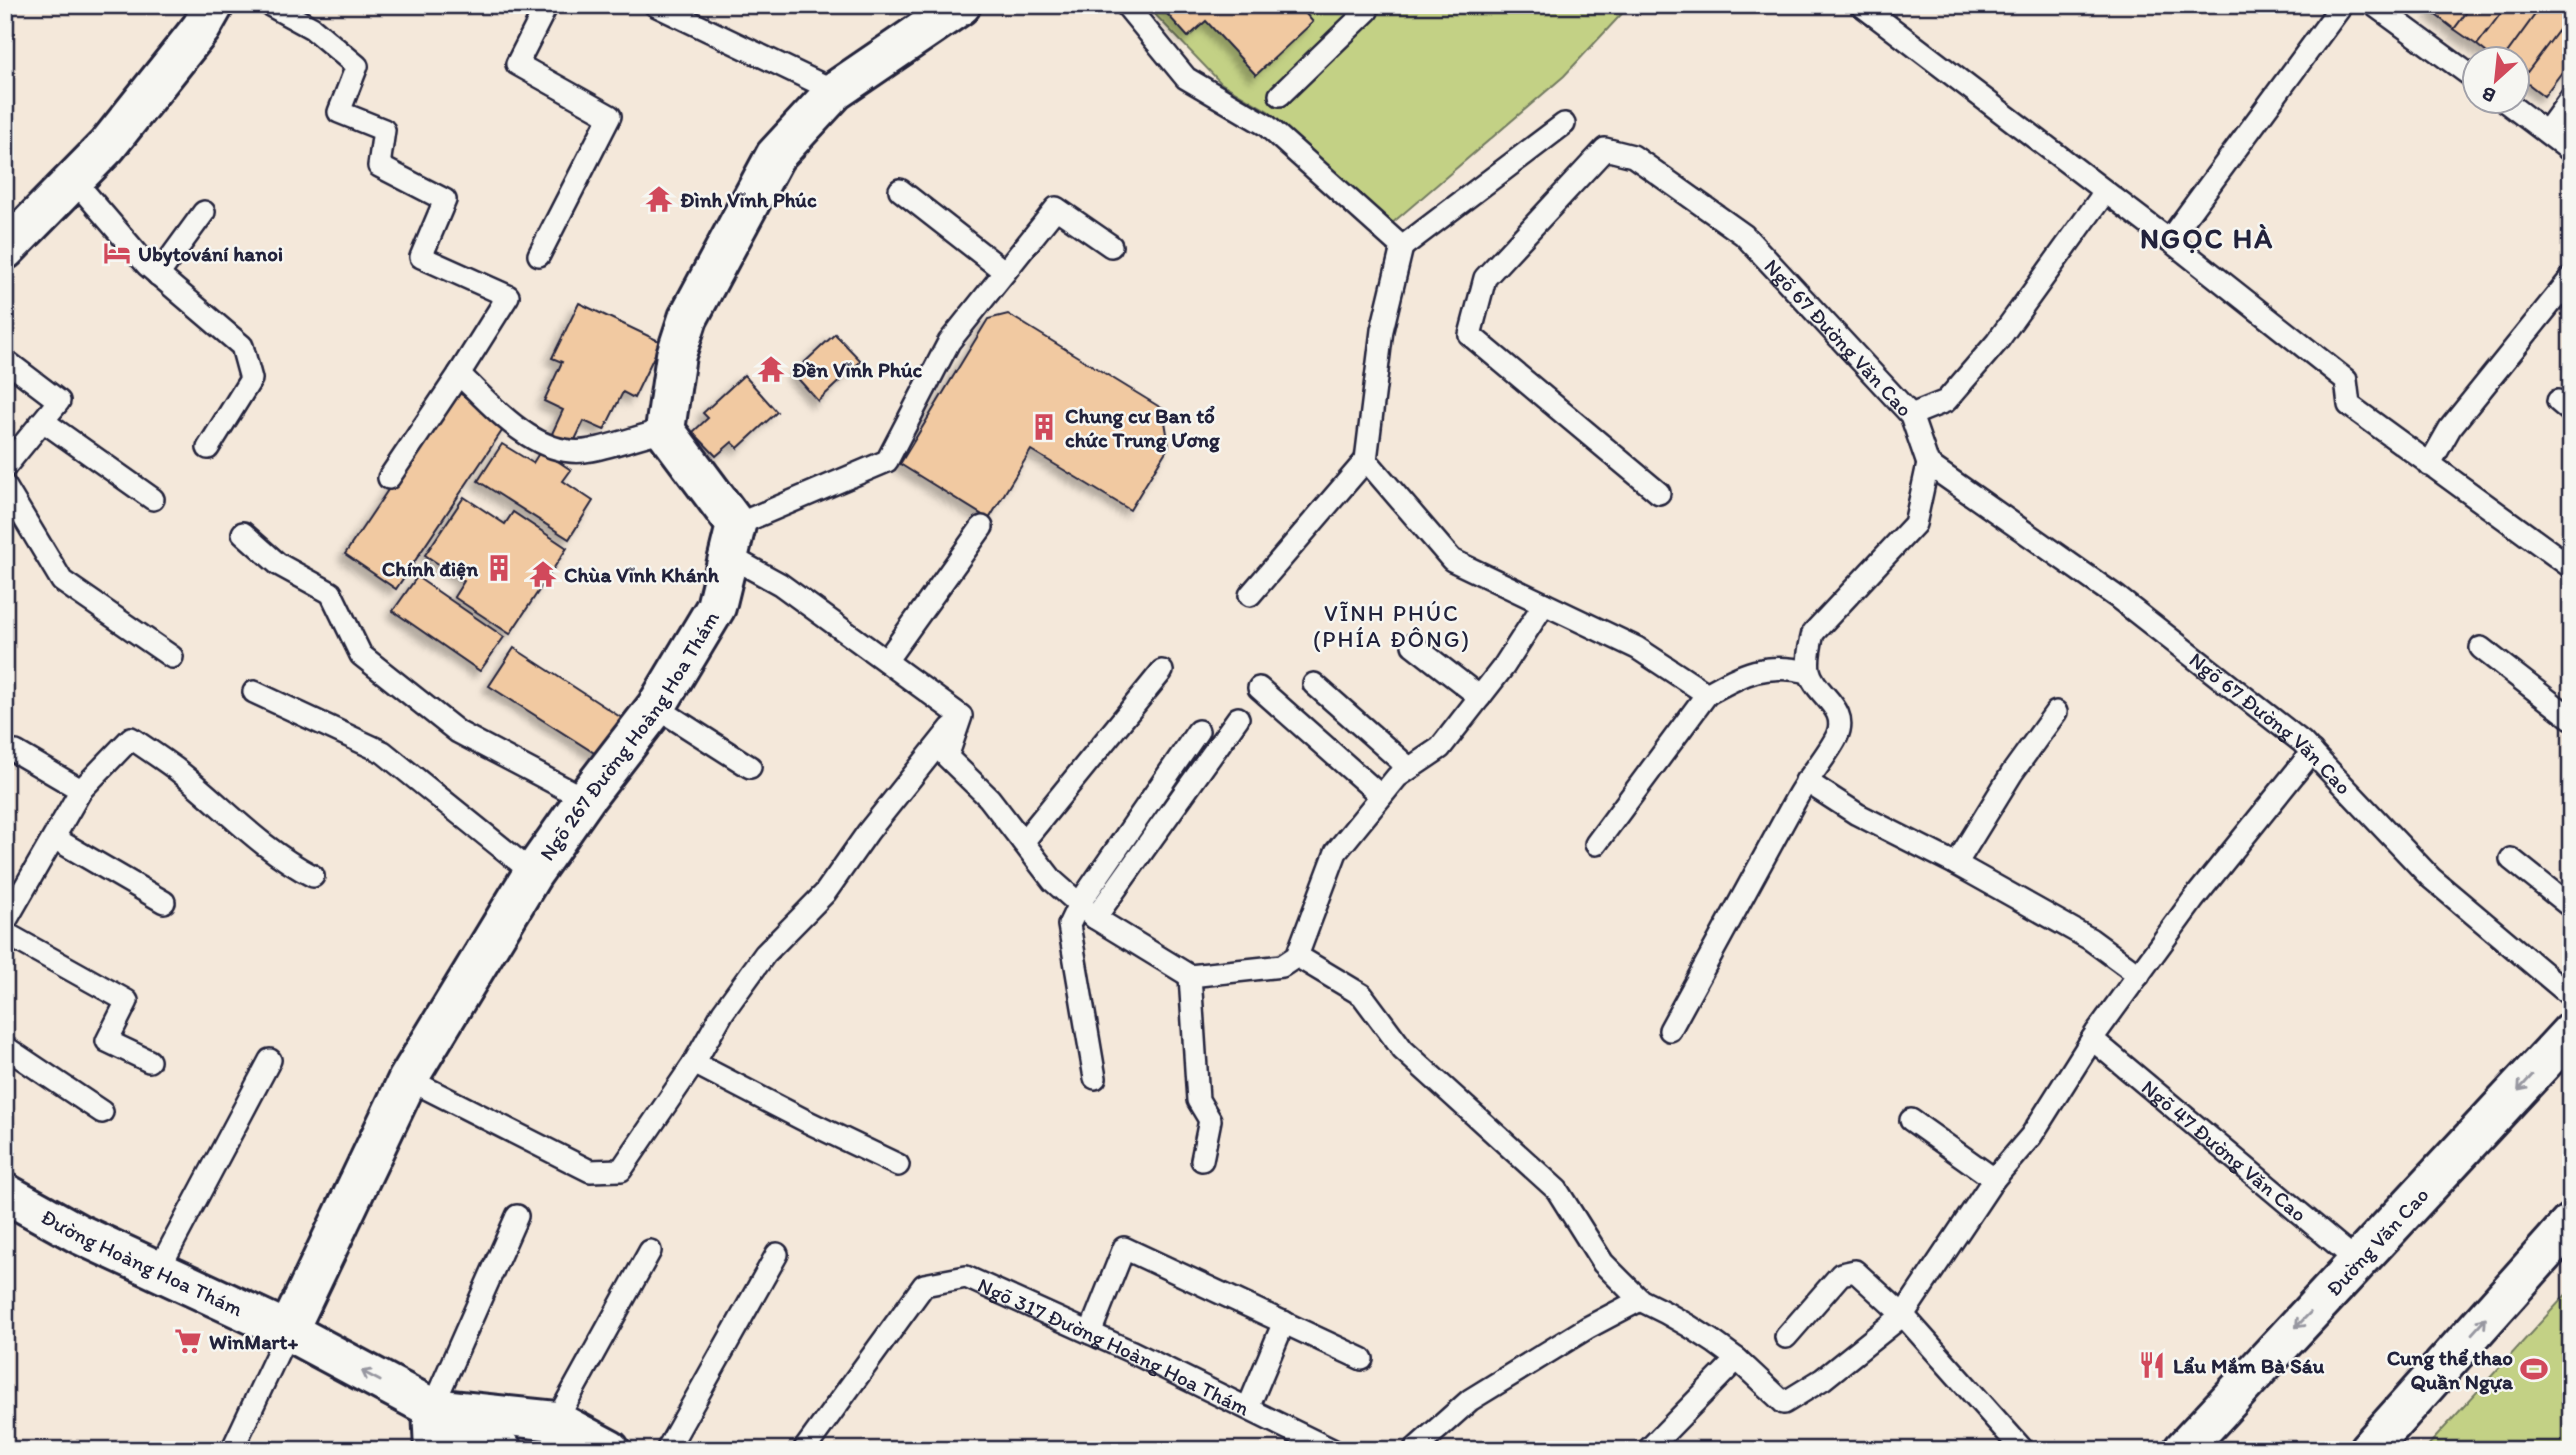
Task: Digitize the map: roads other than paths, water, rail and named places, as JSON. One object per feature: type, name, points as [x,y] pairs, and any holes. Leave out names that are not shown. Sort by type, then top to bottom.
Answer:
[{"type":"street","points":[[733,540],[665,430],[676,355],[688,318],[775,156],[835,91],[961,5]]},
{"type":"street","points":[[5,250],[107,146],[201,28],[206,7]]},
{"type":"street","name":"Ngõ 267 Đường Hoàng Hoa Thám","points":[[288,1331],[408,1079],[533,873],[585,799],[656,707],[716,607],[733,540]]},
{"type":"street","name":"Đường Văn Cao","points":[[2183,1450],[2571,1032]]},
{"type":"street","name":"Đường Hoàng Hoa Thám","points":[[5,1193],[79,1234],[288,1331],[432,1408],[502,1450]]},
{"type":"street","points":[[2368,1450],[2571,1223]]},
{"type":"street","points":[[432,1408],[555,1422],[610,1450]]},
{"type":"street","points":[[415,1450],[432,1408]]},
{"type":"street","points":[[432,1408],[434,1450]]},
{"type":"lane","points":[[270,5],[312,28],[357,66],[339,112],[384,130],[379,166],[445,200],[421,257],[508,296],[388,478]]},
{"type":"lane","points":[[539,255],[610,116],[517,64],[547,5]]},
{"type":"lane","points":[[655,5],[835,91]]},
{"type":"lane","points":[[1126,5],[1186,78],[1266,125],[1402,247]]},
{"type":"lane","points":[[1280,95],[1367,11],[1367,5]]},
{"type":"lane","points":[[1861,5],[2169,240],[2346,380],[2349,405],[2571,567]]},
{"type":"lane","points":[[2169,240],[2342,5]]},
{"type":"lane","points":[[2374,5],[2460,68]]},
{"type":"lane","points":[[2547,131],[2571,98]]},
{"type":"lane","points":[[2526,116],[2571,151]]},
{"type":"lane","points":[[1250,595],[1366,460],[1382,330],[1402,247],[1564,124]]},
{"type":"lane","name":"Ngõ 67 Đường Văn Cao","points":[[1658,493],[1470,335],[1485,278],[1605,149],[1633,156],[1744,234],[1911,415],[1928,464],[2117,597],[2302,742],[2431,878],[2571,996]]},
{"type":"lane","points":[[74,180],[147,265],[242,346],[251,379],[208,448]]},
{"type":"lane","points":[[900,190],[1004,272]]},
{"type":"lane","points":[[1911,415],[1946,401],[1997,342],[2105,192]]},
{"type":"lane","points":[[961,716],[780,584],[733,540],[887,461],[949,342],[1056,208],[1111,246]]},
{"type":"lane","points":[[158,275],[204,212]]},
{"type":"lane","points":[[2429,465],[2450,428],[2571,278]]},
{"type":"lane","points":[[5,360],[59,401],[5,467]]},
{"type":"lane","points":[[459,374],[509,421],[549,448],[589,451],[665,430]]},
{"type":"lane","points":[[43,421],[153,499]]},
{"type":"lane","points":[[1366,460],[1451,560],[1637,648],[1707,694]]},
{"type":"lane","points":[[1670,1030],[1806,780],[1837,735],[1840,722],[1838,712],[1814,682],[1809,671],[1813,633],[1915,524],[1928,464]]},
{"type":"lane","points":[[5,486],[62,581],[172,656]]},
{"type":"lane","points":[[886,662],[982,527]]},
{"type":"lane","points":[[243,533],[278,564],[331,593],[361,655],[458,732],[585,799]]},
{"type":"lane","points":[[961,716],[947,757],[989,798],[1053,881],[1095,918],[1190,976],[1282,966],[1297,957],[1336,852],[1397,777],[1440,748],[1504,666],[1544,604]]},
{"type":"lane","points":[[1413,645],[1480,697]]},
{"type":"lane","points":[[2481,648],[2571,718]]},
{"type":"lane","points":[[1597,844],[1707,694],[1740,676],[1762,670],[1786,666],[1809,671]]},
{"type":"lane","points":[[1023,842],[1163,671]]},
{"type":"lane","points":[[1314,684],[1409,768]]},
{"type":"lane","points":[[1259,688],[1381,796]]},
{"type":"lane","points":[[254,692],[383,752],[533,873]]},
{"type":"lane","points":[[656,707],[750,767]]},
{"type":"lane","points":[[1956,864],[2012,774],[2056,712]]},
{"type":"lane","points":[[408,1079],[590,1171],[621,1170],[694,1063],[723,1012],[765,954],[825,893],[868,832],[961,716]]},
{"type":"lane","points":[[1095,918],[1238,718]]},
{"type":"lane","points":[[1095,1078],[1069,925],[1079,904],[1198,731]]},
{"type":"lane","points":[[8,912],[81,790],[131,738],[177,770],[290,865],[313,876]]},
{"type":"lane","points":[[16,752],[81,790]]},
{"type":"lane","points":[[1297,957],[1362,995],[1403,1050],[1557,1190],[1603,1263],[1640,1300],[1673,1315],[1709,1337],[1784,1403],[1823,1379],[1903,1315],[1994,1179],[2031,1136],[2092,1039],[2138,975],[2193,900],[2312,752]]},
{"type":"lane","points":[[1806,780],[1857,814],[1956,864],[2090,939],[2138,975]]},
{"type":"lane","points":[[54,838],[164,902]]},
{"type":"lane","points":[[2511,859],[2571,907]]},
{"type":"lane","points":[[5,933],[127,1002],[107,1041],[149,1061]]},
{"type":"lane","points":[[1190,976],[1198,1100],[1210,1120],[1202,1160]]},
{"type":"lane","name":"Ngõ 47 Đường Văn Cao","points":[[2092,1039],[2358,1262]]},
{"type":"lane","points":[[5,1047],[102,1112]]},
{"type":"lane","points":[[158,1271],[270,1060]]},
{"type":"lane","points":[[694,1063],[898,1165]]},
{"type":"lane","points":[[1911,1120],[1994,1179]]},
{"type":"lane","points":[[432,1408],[517,1216]]},
{"type":"lane","points":[[1090,1333],[1124,1248],[1362,1359]]},
{"type":"lane","points":[[555,1422],[650,1251]]},
{"type":"lane","points":[[667,1450],[777,1254]]},
{"type":"lane","points":[[1786,1337],[1841,1274],[1855,1271],[1903,1315],[2023,1450]]},
{"type":"lane","name":"Ngõ 317 Đường Hoàng Hoa Thám","points":[[804,1450],[924,1285],[966,1277],[1090,1333],[1332,1450]]},
{"type":"lane","points":[[1414,1450],[1470,1400],[1587,1328],[1640,1300]]},
{"type":"lane","points":[[1248,1408],[1284,1322]]},
{"type":"lane","points":[[232,1450],[288,1331]]},
{"type":"lane","points":[[1648,1450],[1737,1359]]},
{"type":"place","name":"Đình Vĩnh Phúc","points":[[659,199]]},
{"type":"place","name":"Ubytování hanoi","points":[[117,253]]},
{"type":"place","name":"Đền Vĩnh Phúc","points":[[771,369]]},
{"type":"place","name":"Chung cư Ban tổ chức Trung Ương","points":[[1044,427]]},
{"type":"place","name":"Chính điện","points":[[499,568]]},
{"type":"place","name":"Chùa Vĩnh Khánh","points":[[543,574]]},
{"type":"place","name":"WinMart+","points":[[188,1341]]},
{"type":"place","name":"Lẩu Mắm Bà Sáu","points":[[2152,1365]]},
{"type":"place","name":"Cung thể thao Quần Ngựa","points":[[2534,1369]]},
{"type":"district","name":"NGỌC HÀ","points":[[2207,238]]},
{"type":"district","name":"VĨNH PHÚC (PHÍA ĐÔNG)","points":[[1392,626]]}]
